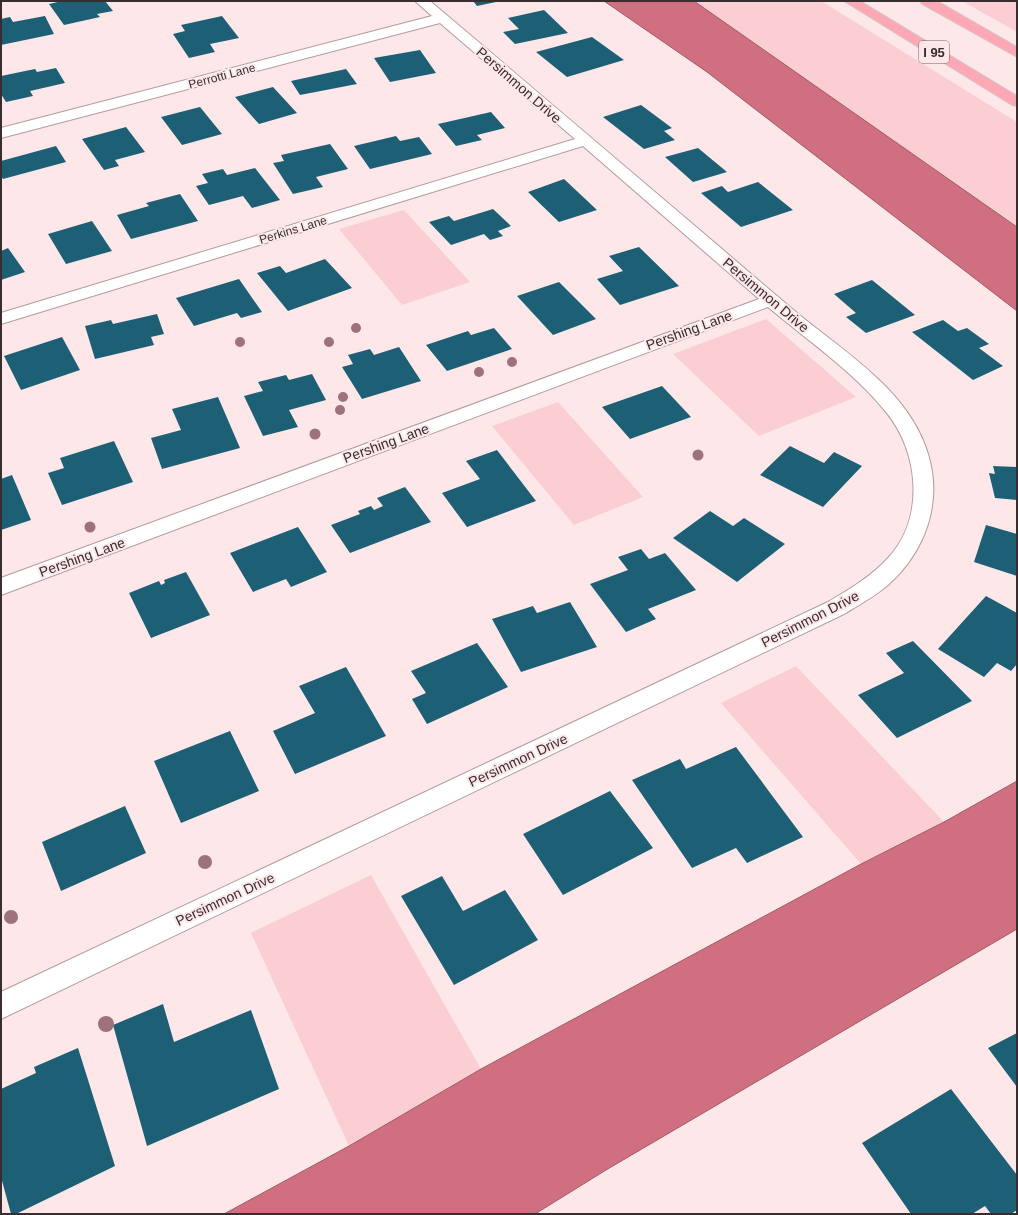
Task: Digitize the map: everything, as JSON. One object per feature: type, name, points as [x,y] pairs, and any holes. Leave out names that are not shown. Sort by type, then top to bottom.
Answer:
[{"type":"highway","name":"I 95","points":[[851,1],[1017,102]]},
{"type":"highway","points":[[927,1],[1017,54]]},
{"type":"street","name":"Persimmon Drive","points":[[1,1006],[767,641],[853,598],[897,564],[910,545],[920,518],[924,493],[919,454],[901,418],[873,386],[770,300],[422,1]]},
{"type":"street","name":"Perrotti Lane","points":[[1,133],[442,18]]},
{"type":"street","name":"Perkins Lane","points":[[1,319],[585,141]]},
{"type":"street","name":"Pershing Lane","points":[[1,587],[770,300]]},
{"type":"shaded area","points":[[604,1],[694,1],[1017,227],[1017,311],[707,72]]},
{"type":"shaded area","points":[[694,1],[821,1],[1017,122],[1017,227]]},
{"type":"shaded area","points":[[962,1],[1017,1],[1017,32]]},
{"type":"shaded area","points":[[404,210],[470,282],[402,305],[339,229]]},
{"type":"shaded area","points":[[766,319],[856,397],[759,436],[673,354]]},
{"type":"shaded area","points":[[558,402],[643,497],[574,525],[492,426]]},
{"type":"shaded area","points":[[796,666],[944,822],[861,864],[721,703]]},
{"type":"shaded area","points":[[1017,781],[1017,929],[606,1170],[535,1214],[224,1214],[349,1146],[481,1069],[861,864],[944,822]]},
{"type":"shaded area","points":[[371,875],[481,1069],[349,1146],[251,933]]},
{"type":"building","points":[[62,1],[105,1],[113,11],[97,14],[100,17],[64,25],[49,4]]},
{"type":"building","points":[[473,1],[496,1],[496,2],[477,6]]},
{"type":"building","points":[[544,10],[568,33],[515,44],[503,32],[519,29],[508,18]]},
{"type":"building","points":[[45,16],[54,34],[1,45],[1,19],[10,17],[13,22]]},
{"type":"building","points":[[222,16],[239,38],[210,44],[215,52],[189,58],[173,34],[185,31],[181,25]]},
{"type":"building","points":[[592,37],[624,60],[567,77],[536,52]]},
{"type":"building","points":[[420,50],[436,73],[390,82],[374,58]]},
{"type":"building","points":[[56,68],[65,83],[30,91],[33,96],[6,102],[1,94],[1,76],[35,69],[37,72]]},
{"type":"building","points":[[346,69],[357,84],[300,95],[291,81]]},
{"type":"building","points":[[273,87],[297,113],[259,124],[235,97]]},
{"type":"building","points":[[641,105],[672,128],[664,131],[675,140],[644,149],[603,117]]},
{"type":"building","points":[[200,107],[222,134],[182,145],[161,117]]},
{"type":"building","points":[[491,112],[505,128],[477,135],[482,140],[456,146],[438,124]]},
{"type":"building","points":[[126,127],[145,152],[115,160],[119,166],[104,170],[82,139]]},
{"type":"building","points":[[396,136],[400,141],[419,137],[432,154],[370,169],[354,146]]},
{"type":"building","points":[[330,144],[348,169],[316,177],[323,187],[293,194],[273,163],[284,161],[281,155]]},
{"type":"building","points":[[56,146],[66,162],[3,179],[1,176],[1,161]]},
{"type":"building","points":[[698,148],[727,172],[693,182],[665,157]]},
{"type":"building","points":[[255,168],[280,200],[252,208],[243,196],[209,205],[196,186],[208,183],[202,174],[223,169],[227,175]]},
{"type":"building","points":[[564,179],[597,210],[559,222],[528,192]]},
{"type":"building","points":[[758,182],[793,210],[741,227],[701,193],[722,186],[728,192]]},
{"type":"building","points":[[180,194],[198,221],[131,239],[117,215],[149,206],[146,203]]},
{"type":"building","points":[[493,209],[511,226],[498,231],[503,236],[490,240],[484,234],[451,245],[429,222],[449,216],[454,221]]},
{"type":"building","points":[[92,221],[112,251],[66,264],[48,234]]},
{"type":"building","points":[[639,247],[679,286],[620,305],[597,279],[623,271],[609,256]]},
{"type":"building","points":[[8,248],[25,272],[1,280],[1,251]]},
{"type":"building","points":[[325,259],[352,288],[288,311],[257,273],[280,266],[286,273]]},
{"type":"building","points":[[239,279],[262,312],[241,318],[237,313],[194,326],[176,298]]},
{"type":"building","points":[[872,280],[915,315],[866,333],[846,317],[856,313],[834,294]]},
{"type":"building","points":[[559,282],[596,319],[553,335],[517,296]]},
{"type":"building","points":[[157,314],[164,334],[151,337],[154,345],[95,359],[85,326],[111,320],[113,324]]},
{"type":"building","points":[[943,320],[958,331],[967,328],[989,344],[979,348],[1003,366],[973,380],[912,332]]},
{"type":"building","points":[[494,328],[512,349],[447,371],[426,345],[468,331],[471,335]]},
{"type":"building","points":[[62,337],[80,370],[21,390],[4,356]]},
{"type":"building","points":[[399,347],[421,381],[362,399],[342,367],[353,364],[348,355],[370,349],[374,355]]},
{"type":"building","points":[[312,374],[326,400],[289,410],[298,427],[263,436],[244,396],[263,391],[258,382],[286,375],[289,380]]},
{"type":"building","points":[[662,386],[691,417],[630,439],[602,407]]},
{"type":"building","points":[[218,397],[240,448],[162,469],[151,438],[181,430],[172,409]]},
{"type":"building","points":[[114,441],[133,482],[62,505],[48,473],[64,468],[60,458]]},
{"type":"building","points":[[790,446],[824,463],[834,452],[862,466],[823,507],[760,475]]},
{"type":"building","points":[[497,450],[536,501],[467,527],[442,493],[480,479],[466,461]]},
{"type":"building","points":[[993,466],[1017,467],[1017,500],[995,498],[989,473],[995,474]]},
{"type":"building","points":[[12,475],[31,520],[1,530],[1,479]]},
{"type":"building","points":[[405,487],[431,522],[350,553],[331,525],[360,514],[358,511],[371,506],[374,510],[383,506],[377,498]]},
{"type":"building","points":[[710,511],[733,526],[744,518],[785,544],[737,582],[673,538]]},
{"type":"building","points":[[986,525],[1017,534],[1017,576],[974,562]]},
{"type":"building","points":[[298,527],[327,572],[291,587],[286,579],[253,592],[230,553]]},
{"type":"building","points":[[641,549],[649,559],[665,553],[696,590],[648,609],[656,619],[626,632],[590,584],[628,570],[618,557]]},
{"type":"building","points":[[186,572],[210,615],[151,638],[129,593],[159,581],[161,585],[165,583],[164,580]]},
{"type":"building","points":[[986,596],[1017,613],[1017,664],[1011,671],[997,663],[984,677],[938,649]]},
{"type":"building","points":[[570,602],[597,647],[521,672],[492,619],[533,606],[537,613]]},
{"type":"building","points":[[913,641],[972,701],[897,738],[858,695],[904,673],[886,653]]},
{"type":"building","points":[[477,643],[508,687],[427,724],[412,699],[426,693],[411,671]]},
{"type":"building","points":[[346,667],[386,736],[295,774],[273,731],[315,713],[299,686]]},
{"type":"building","points":[[230,731],[259,791],[181,823],[154,761]]},
{"type":"building","points":[[736,747],[803,837],[747,863],[736,848],[692,868],[632,780],[680,759],[686,769]]},
{"type":"building","points":[[610,791],[653,848],[563,895],[523,834]]},
{"type":"building","points":[[125,806],[146,853],[61,891],[42,842]]},
{"type":"building","points":[[442,876],[463,911],[505,890],[538,940],[454,985],[401,896]]},
{"type":"building","points":[[163,1004],[174,1042],[251,1010],[279,1089],[147,1146],[113,1025]]},
{"type":"building","points":[[1017,1033],[1017,1087],[988,1048]]},
{"type":"building","points":[[78,1048],[115,1166],[16,1214],[11,1214],[1,1177],[1,1089],[36,1073],[34,1067]]},
{"type":"building","points":[[951,1089],[1017,1175],[1017,1210],[1011,1214],[991,1214],[985,1206],[972,1214],[911,1214],[862,1143]]}]
